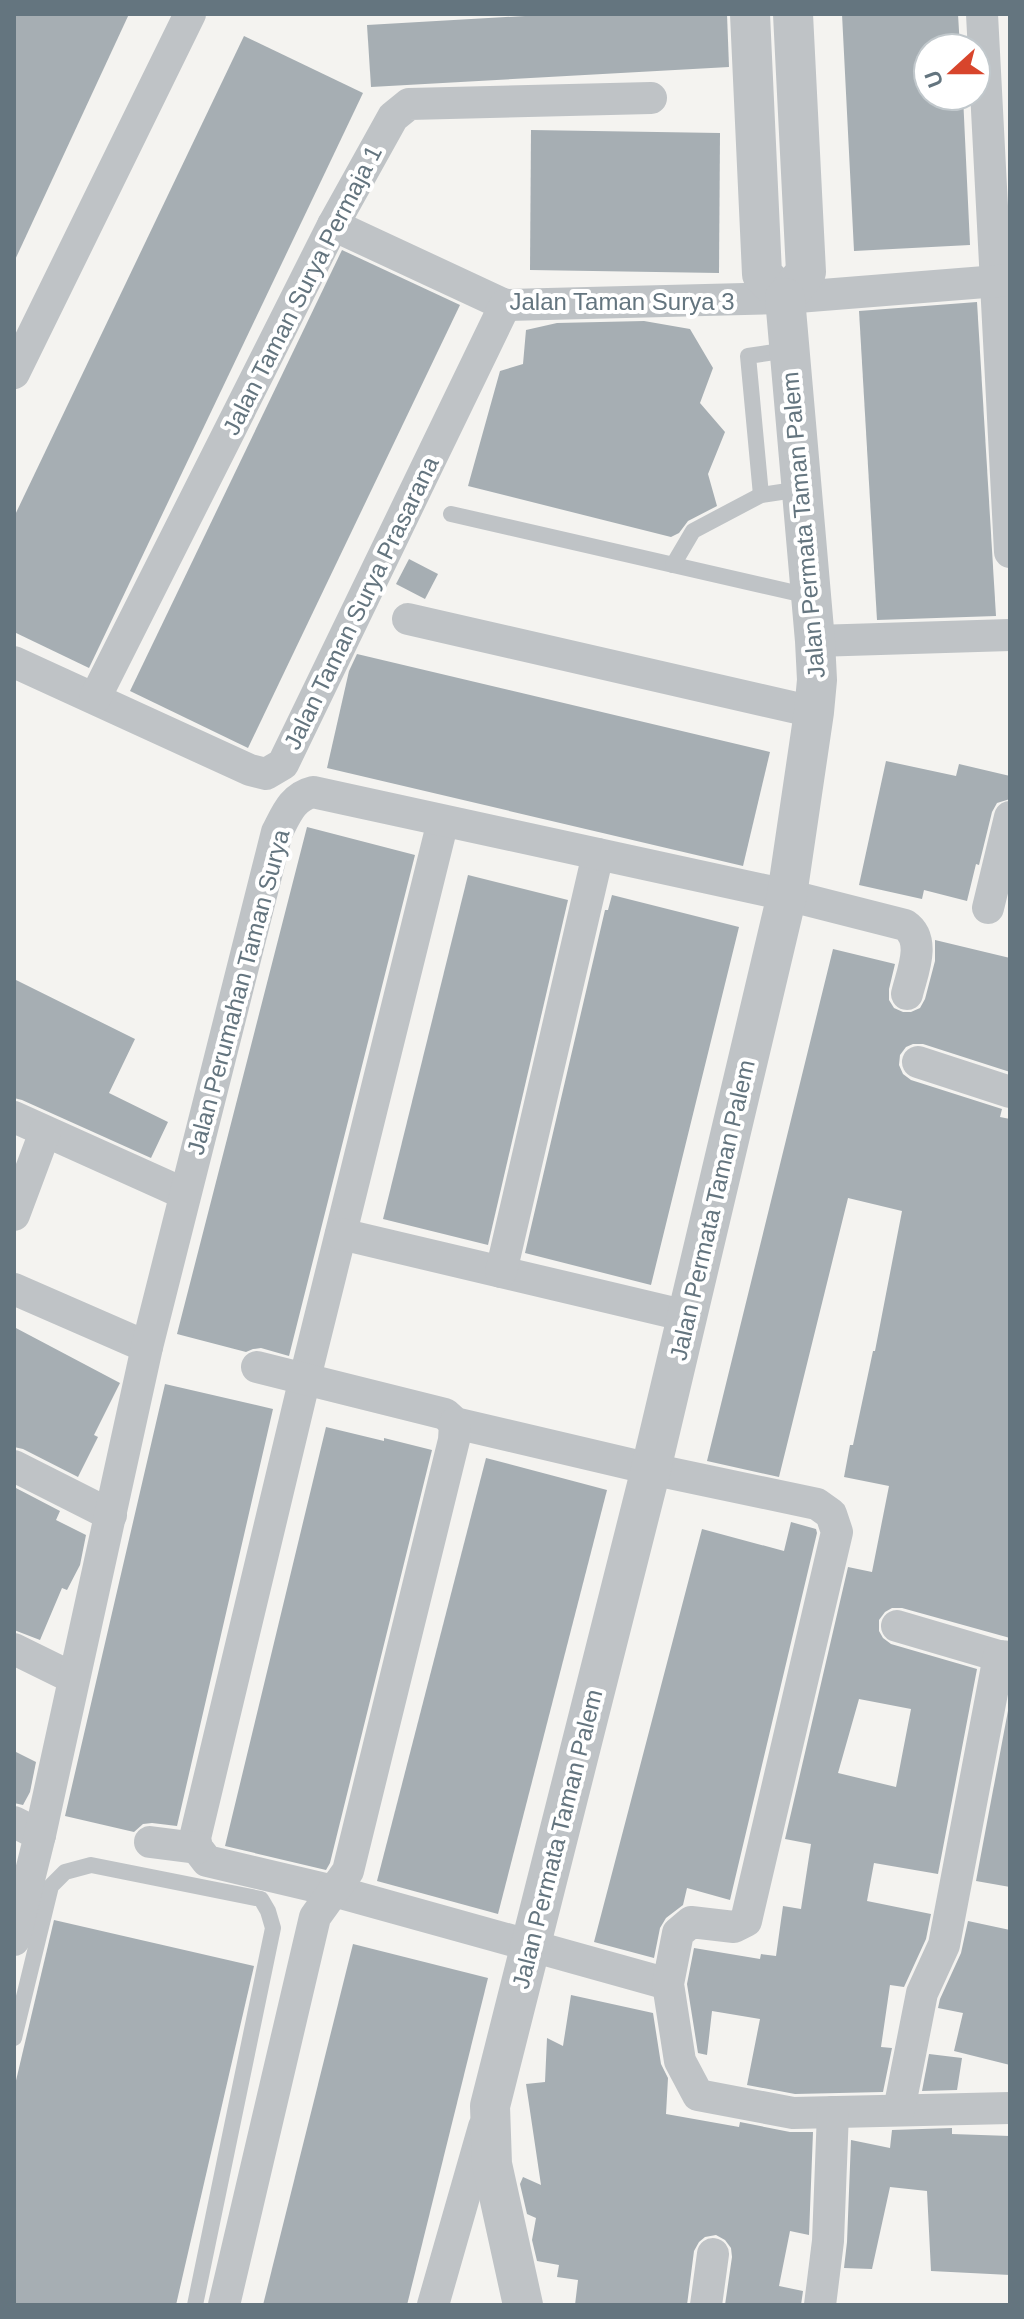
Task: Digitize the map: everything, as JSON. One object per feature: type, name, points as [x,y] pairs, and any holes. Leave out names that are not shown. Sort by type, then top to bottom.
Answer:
[{"type":"street","points":[[14,373],[190,14]]},
{"type":"street","points":[[750,14],[762,274],[785,298]]},
{"type":"street","points":[[785,298],[806,272],[793,14]]},
{"type":"street","points":[[982,14],[1000,153],[1010,552]]},
{"type":"street","name":"Jalan Taman Surya Permaja 1","points":[[95,698],[333,225],[393,117],[409,104],[651,98]]},
{"type":"street","name":"Jalan Taman Surya 3","points":[[333,225],[505,305],[785,298]]},
{"type":"street","points":[[785,298],[1003,280]]},
{"type":"street","name":"Jalan Permata Taman Palem","points":[[523,2305],[492,2164],[490,2106],[651,1469],[787,895],[814,712],[817,680],[815,641],[785,298]]},
{"type":"street","name":"Jalan Taman Surya Prasarana","points":[[14,662],[250,770],[266,774],[283,764],[505,305]]},
{"type":"street","points":[[408,619],[814,712]]},
{"type":"street","points":[[815,641],[1010,635]]},
{"type":"street","name":"Jalan Perumahan Taman Surya","points":[[14,1940],[27,1829],[73,1678],[149,1340],[277,832],[294,801],[313,792],[787,895],[905,925],[917,937],[918,945],[907,994]]},
{"type":"street","points":[[988,908],[1010,817]]},
{"type":"street","points":[[443,821],[195,1838],[197,1848],[207,1861],[334,1891],[668,1984]]},
{"type":"street","points":[[501,1272],[598,854]]},
{"type":"street","points":[[918,1062],[1010,1092]]},
{"type":"street","points":[[14,1117],[185,1194]]},
{"type":"street","points":[[14,1215],[45,1132]]},
{"type":"street","points":[[341,1234],[687,1316]]},
{"type":"street","points":[[14,1289],[149,1340]]},
{"type":"street","points":[[257,1367],[445,1414],[455,1423],[817,1504],[831,1514],[837,1532],[746,1921],[734,1927],[691,1922],[678,1933],[668,1984],[680,2061],[698,2095],[793,2113],[1010,2108]]},
{"type":"street","points":[[224,2305],[315,1917],[348,1871],[454,1440],[455,1423]]},
{"type":"street","points":[[14,1466],[111,1515]]},
{"type":"street","points":[[897,1626],[1005,1656],[944,1945],[922,1993],[899,2110]]},
{"type":"street","points":[[14,1649],[73,1678]]},
{"type":"street","points":[[150,1842],[197,1848]]},
{"type":"street","points":[[433,2305],[490,2106]]},
{"type":"street","points":[[820,2305],[828,2241],[833,2112]]},
{"type":"street","points":[[706,2305],[713,2254]]},
{"type":"lane","points":[[761,495],[748,356],[788,350]]},
{"type":"lane","points":[[673,565],[693,531],[761,495],[801,489]]},
{"type":"lane","points":[[451,514],[810,596]]},
{"type":"lane","points":[[14,2038],[51,1886],[65,1872],[91,1865],[261,1899],[273,1928],[195,2305]]},
{"type":"building","points":[[14,14],[129,14],[14,262]]},
{"type":"building","points":[[559,14],[727,14],[729,67],[371,87],[367,25]]},
{"type":"building","points":[[842,14],[958,14],[959,32],[912,32],[912,112],[964,112],[970,245],[854,251]]},
{"type":"building","points":[[244,36],[363,93],[89,668],[14,632],[14,517]]},
{"type":"building","points":[[531,130],[720,133],[719,273],[530,270]]},
{"type":"building","points":[[342,250],[460,305],[248,748],[130,691]]},
{"type":"building","points":[[977,302],[996,616],[877,620],[859,311]]},
{"type":"building","points":[[644,321],[690,329],[713,368],[700,403],[725,432],[708,474],[717,506],[688,521],[679,533],[671,537],[468,486],[500,371],[523,364],[526,330],[557,323]]},
{"type":"building","points":[[409,559],[438,574],[425,599],[396,584]]},
{"type":"building","points":[[357,654],[770,752],[743,866],[327,768],[349,671]]},
{"type":"building","points":[[886,761],[956,776],[959,764],[1010,776],[1010,799],[997,803],[992,812],[967,901],[924,890],[922,899],[859,885]]},
{"type":"building","points":[[307,827],[415,855],[289,1356],[261,1348],[246,1352],[177,1334]]},
{"type":"building","points":[[468,875],[568,900],[488,1245],[383,1219]]},
{"type":"building","points":[[612,895],[739,927],[651,1285],[525,1253],[605,910],[608,910]]},
{"type":"building","points":[[935,940],[1010,958],[1010,1072],[923,1044],[906,1047],[900,1055],[899,1065],[903,1074],[911,1080],[1002,1109],[1000,1117],[1010,1119],[1010,1638],[902,1608],[892,1608],[879,1620],[879,1631],[891,1644],[977,1669],[938,1874],[874,1863],[867,1901],[931,1914],[926,1939],[904,1987],[890,1985],[881,2047],[892,2048],[883,2092],[795,2094],[747,2085],[760,2019],[712,2011],[707,2055],[698,2053],[687,1984],[694,1948],[760,1959],[761,1954],[776,1956],[783,1906],[801,1909],[811,1844],[785,1839],[848,1567],[872,1572],[889,1486],[844,1477],[875,1351],[902,1211],[848,1198],[779,1477],[707,1461],[833,949],[895,964],[889,1000],[894,1008],[903,1012],[920,1008],[935,961]],"holes":[[[859,1699],[911,1709],[896,1787],[838,1773]]]},
{"type":"building","points":[[14,979],[135,1039],[109,1093],[168,1122],[151,1158],[14,1098]]},
{"type":"building","points":[[14,1327],[120,1383],[94,1435],[98,1437],[78,1477],[14,1447]]},
{"type":"building","points":[[165,1384],[273,1409],[177,1826],[143,1824],[134,1832],[65,1816]]},
{"type":"building","points":[[326,1427],[432,1450],[326,1870],[225,1846]]},
{"type":"building","points":[[486,1458],[607,1490],[498,1914],[377,1881]]},
{"type":"building","points":[[14,1487],[60,1511],[56,1520],[86,1535],[80,1565],[67,1590],[62,1588],[40,1640],[14,1630]]},
{"type":"building","points":[[791,1522],[816,1529],[817,1533],[730,1900],[687,1888],[683,1905],[666,1918],[660,1928],[654,1958],[594,1942],[702,1529],[784,1551]]},
{"type":"building","points":[[1010,1700],[1010,1887],[976,1881]]},
{"type":"building","points":[[14,1751],[36,1762],[30,1792],[23,1805],[14,1803]]},
{"type":"building","points":[[54,1920],[254,1966],[176,2305],[14,2305],[14,2089]]},
{"type":"building","points":[[968,1921],[1010,1930],[1010,2065],[954,2051],[963,2013],[938,2008],[961,1953]]},
{"type":"building","points":[[353,1944],[488,1978],[407,2305],[263,2305]]},
{"type":"building","points":[[571,1995],[653,2013],[661,2064],[668,2078],[666,2114],[739,2127],[740,2122],[790,2132],[813,2132],[809,2235],[790,2231],[779,2286],[803,2291],[801,2305],[725,2305],[731,2248],[716,2235],[705,2237],[694,2251],[687,2305],[575,2305],[578,2280],[557,2277],[559,2265],[537,2261],[532,2240],[536,2218],[527,2214],[520,2184],[523,2177],[541,2185],[526,2084],[545,2082],[547,2038],[563,2046]]},
{"type":"building","points":[[929,2054],[962,2058],[957,2090],[922,2091]]},
{"type":"building","points":[[952,2128],[952,2134],[1010,2136],[1010,2275],[931,2271],[927,2191],[890,2187],[872,2269],[844,2268],[851,2140],[890,2148],[892,2130]]}]
